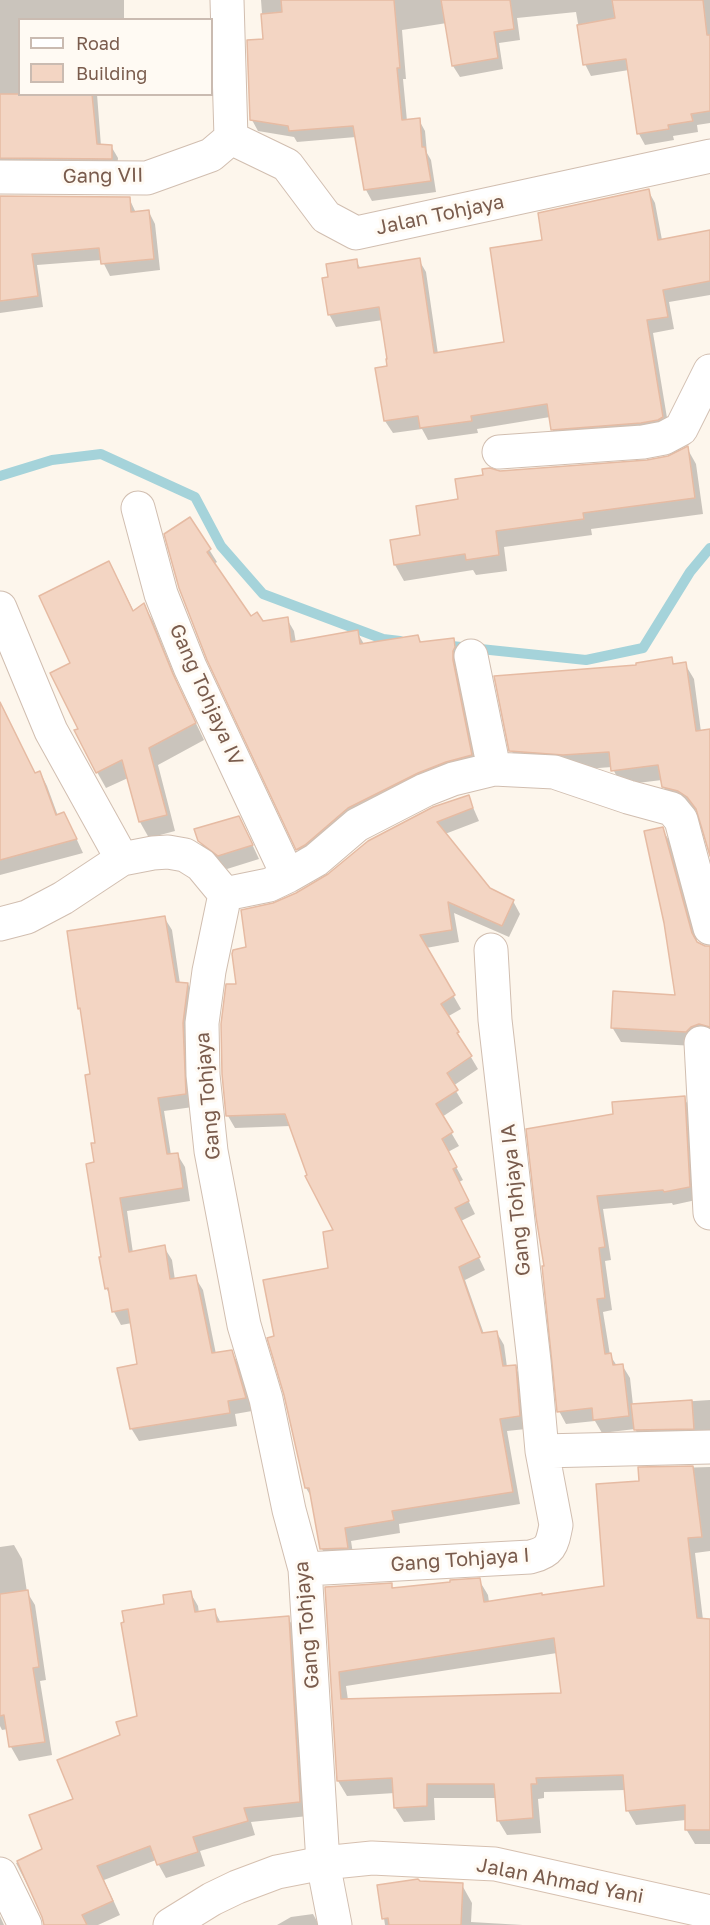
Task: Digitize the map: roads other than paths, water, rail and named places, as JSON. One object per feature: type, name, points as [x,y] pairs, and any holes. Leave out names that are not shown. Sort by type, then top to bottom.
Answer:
[{"type":"street","points":[[227,0],[231,138]]},
{"type":"street","name":"Jalan Tohjaya","points":[[231,138],[287,165],[326,217],[356,233],[710,156]]},
{"type":"street","name":"Gang VII","points":[[0,177],[147,178],[211,154],[231,138]]},
{"type":"street","points":[[499,452],[643,442],[664,438],[681,429],[710,371]]},
{"type":"street","name":"Gang Tohjaya IV","points":[[138,508],[161,594],[190,667],[288,876]]},
{"type":"street","points":[[0,608],[51,731],[122,859]]},
{"type":"street","points":[[471,656],[494,769]]},
{"type":"street","points":[[0,924],[27,917],[63,898],[122,859],[153,853],[168,852],[184,855],[201,865],[225,894],[269,885],[316,860],[357,825],[453,778],[494,769],[554,772],[672,809],[681,820],[710,928]]},
{"type":"street","name":"Gang Tohjaya","points":[[225,894],[209,971],[202,1023],[203,1075],[211,1150],[244,1325],[266,1399],[289,1509],[305,1569],[323,1863],[335,1925]]},
{"type":"street","name":"Gang Tohjaya IA","points":[[491,950],[495,1020],[533,1349],[542,1451]]},
{"type":"street","points":[[701,1043],[710,1213]]},
{"type":"street","points":[[542,1451],[710,1447]]},
{"type":"street","name":"Gang Tohjaya I","points":[[305,1569],[530,1557],[543,1554],[550,1548],[556,1525],[542,1451]]},
{"type":"street","name":"Jalan Ahmad Yani","points":[[170,1925],[237,1887],[277,1872],[323,1863],[372,1858],[495,1864],[710,1912]]},
{"type":"street","points":[[0,1874],[25,1925]]},
{"type":"waterway","points":[[0,476],[52,460],[101,454],[195,497],[221,546],[263,594],[383,639],[400,641]]},
{"type":"waterway","points":[[442,645],[586,660],[643,648],[690,572],[710,548]]}]
